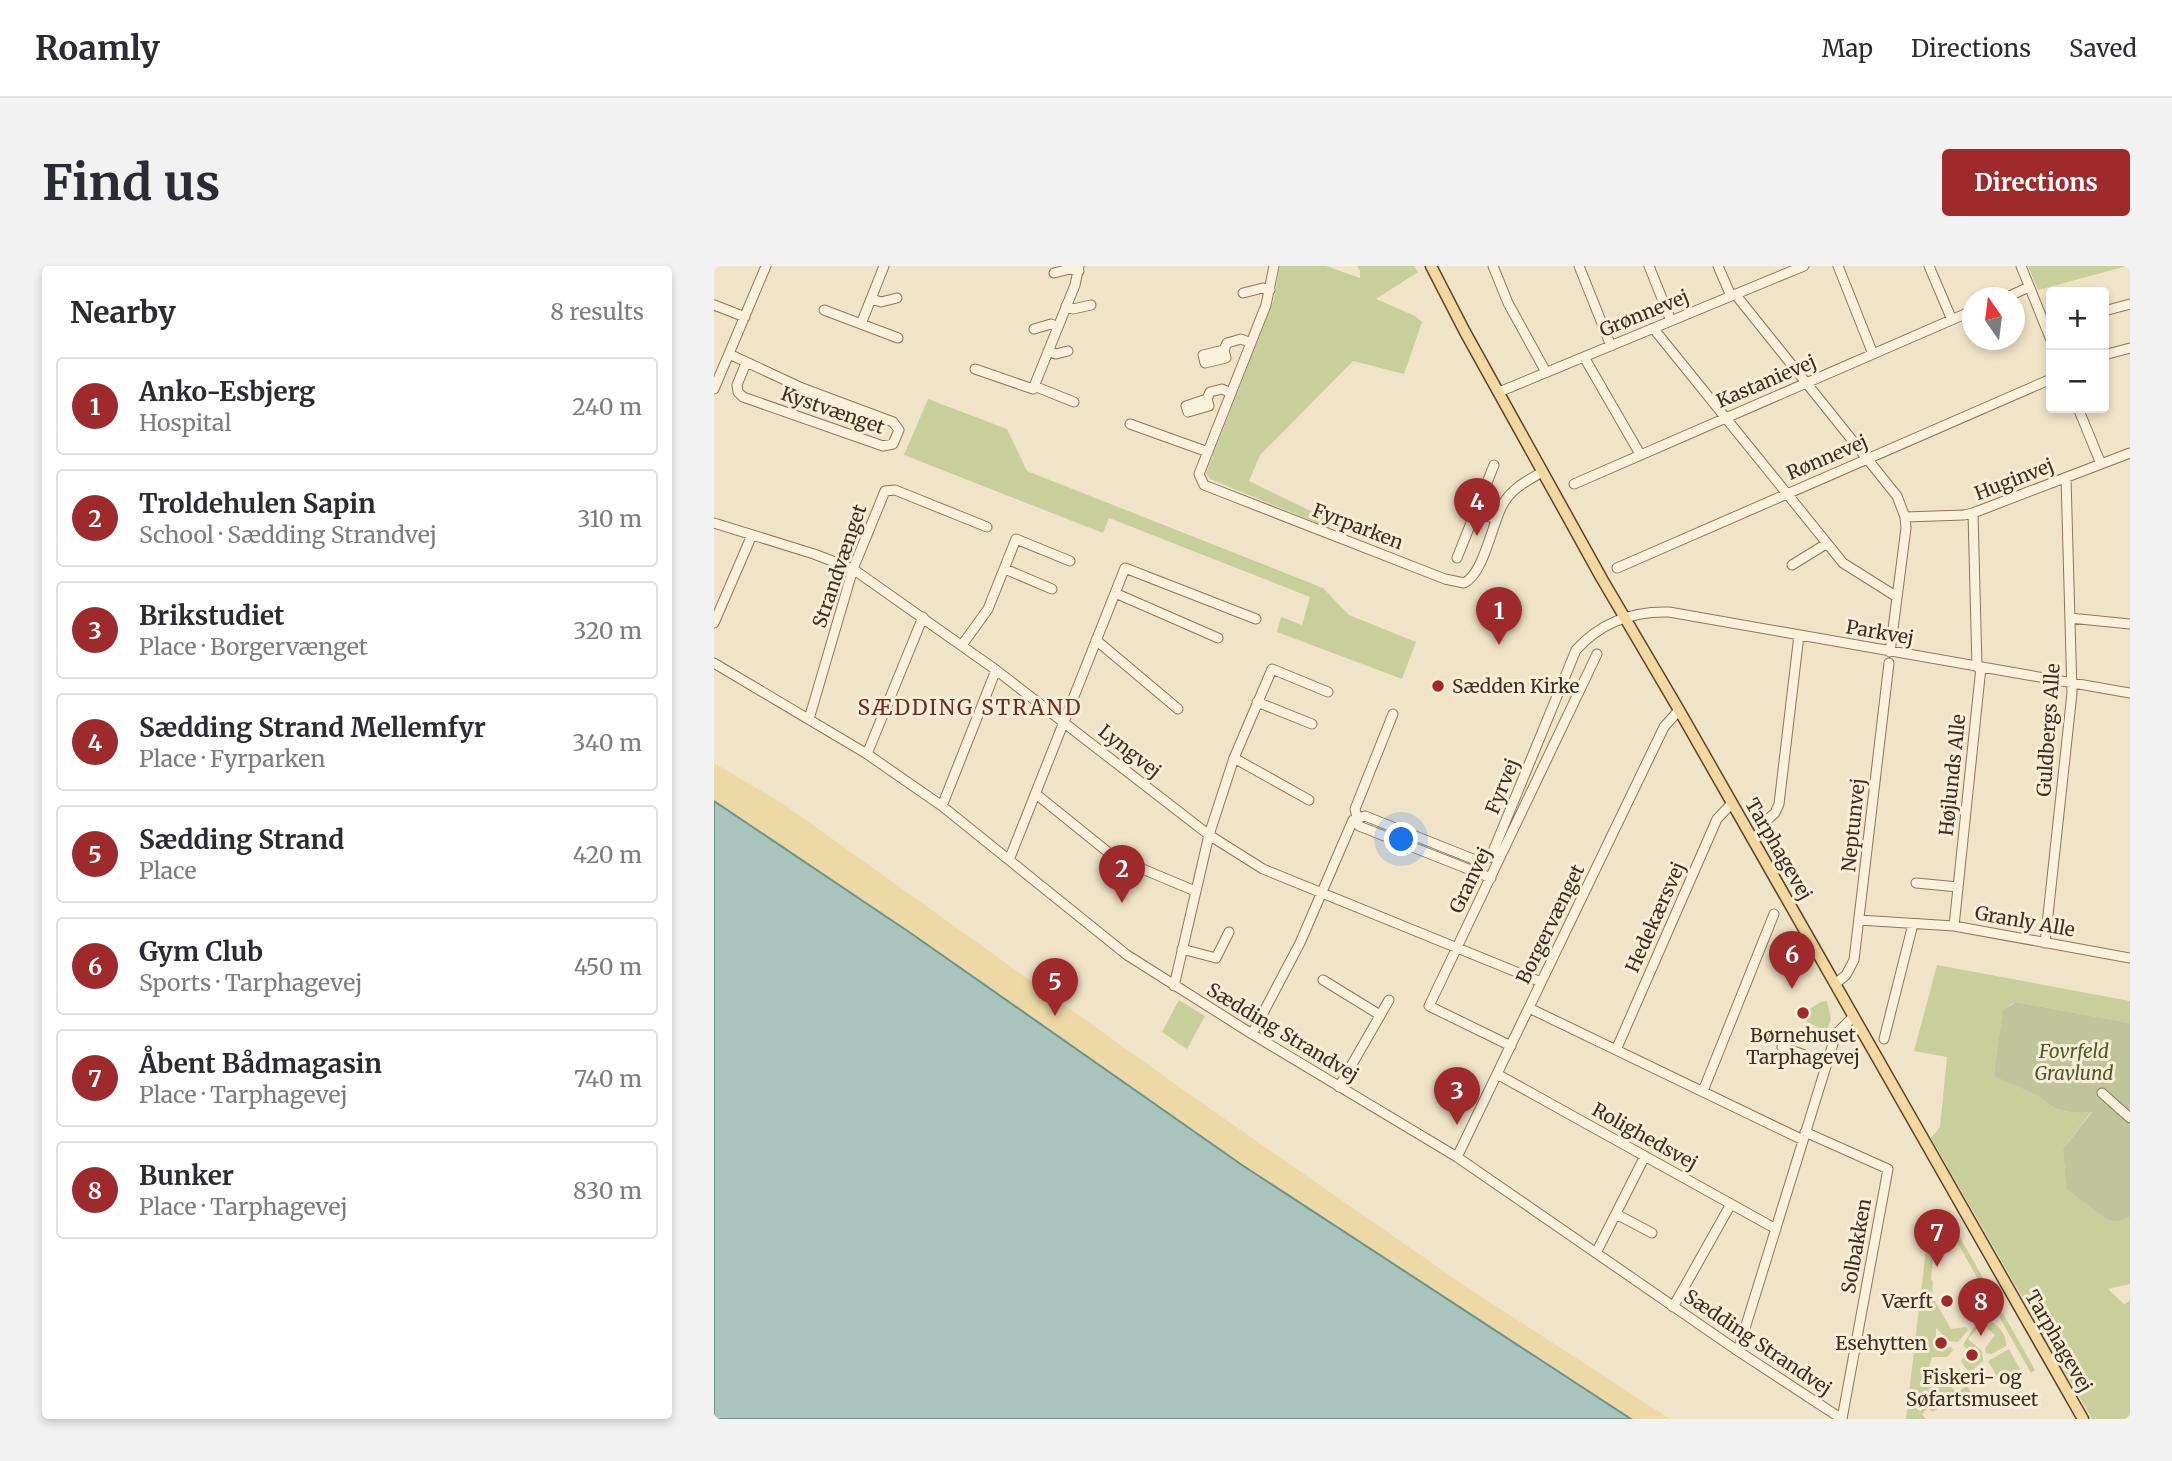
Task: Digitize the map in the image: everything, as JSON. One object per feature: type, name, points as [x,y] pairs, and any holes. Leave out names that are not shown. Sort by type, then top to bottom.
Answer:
[{"type":"main road","name":"Tarphagevej","points":[[1423,266],[1465,332]]},
{"type":"main road","name":"Tarphagevej","points":[[1431,266],[1542,472],[2083,1419]]},
{"type":"street","points":[[715,384],[766,266]]},
{"type":"street","points":[[861,324],[884,266]]},
{"type":"street","name":"Fyrparken","points":[[1274,266],[1270,290],[1251,343],[1199,474],[1204,485],[1459,583],[1469,582],[1475,575],[1496,519],[1511,493],[1542,472]]},
{"type":"street","points":[[1493,266],[1507,303],[1546,372]]},
{"type":"street","points":[[1579,266],[1611,346]]},
{"type":"street","points":[[1649,266],[1671,321]]},
{"type":"street","points":[[1718,266],[1733,295],[1897,496],[1906,528],[1890,652]]},
{"type":"street","name":"Grønnevej","points":[[1499,392],[1733,295],[1785,270],[1804,266]]},
{"type":"street","points":[[1838,266],[1873,354]]},
{"type":"street","points":[[1929,266],[1952,320]]},
{"type":"street","points":[[2021,266],[2046,322]]},
{"type":"street","points":[[975,369],[1032,389],[1079,268],[1054,273]]},
{"type":"street","points":[[2025,289],[2029,287]]},
{"type":"street","points":[[1243,293],[1263,288],[1270,290]]},
{"type":"street","points":[[872,299],[881,302],[897,298]]},
{"type":"street","points":[[2109,310],[2130,304]]},
{"type":"street","points":[[714,305],[745,317]]},
{"type":"street","points":[[1066,306],[1073,309],[1091,305]]},
{"type":"street","points":[[824,310],[898,338]]},
{"type":"street","name":"Kastanievej","points":[[1574,484],[1962,316]]},
{"type":"street","points":[[1034,329],[1051,324],[1058,327]]},
{"type":"street","points":[[1653,328],[1843,563],[1897,597]]},
{"type":"street","points":[[1224,350],[1227,343],[1241,339],[1251,343]]},
{"type":"street","points":[[2109,354],[2130,348]]},
{"type":"street","points":[[1048,351],[1056,354],[1068,351]]},
{"type":"street","name":"Kystvænget","points":[[729,354],[802,388],[893,422],[899,430],[893,444],[883,446],[743,397],[738,392],[737,385],[746,363]]},
{"type":"street","points":[[1584,357],[1640,454]]},
{"type":"street","name":"Rønnevej","points":[[1617,568],[2046,381]]},
{"type":"street","points":[[1034,386],[1074,402]]},
{"type":"street","points":[[1207,399],[1210,392],[1222,389],[1231,393]]},
{"type":"street","points":[[2080,413],[2101,464]]},
{"type":"street","points":[[1130,424],[1208,452]]},
{"type":"street","name":"Huginvej","points":[[1905,517],[1973,513],[2130,453]]},
{"type":"street","points":[[1457,558],[1494,465]]},
{"type":"street","name":"Guldbergs Alle","points":[[2045,943],[2072,684],[2066,478]]},
{"type":"street","name":"Strandvænget","points":[[809,719],[853,569],[883,494],[888,489],[987,527]]},
{"type":"street","points":[[1475,512],[1496,519]]},
{"type":"street","name":"Højlunds Alle","points":[[1954,926],[1979,667],[1973,513]]},
{"type":"street","name":"Lyngvej","points":[[714,523],[853,569],[996,670],[1209,835],[1263,869],[1541,982]]},
{"type":"street","points":[[714,623],[752,535]]},
{"type":"street","points":[[962,645],[988,609],[1016,539],[1070,561]]},
{"type":"street","points":[[1792,565],[1826,544]]},
{"type":"street","points":[[1009,860],[1125,568],[1256,618]]},
{"type":"street","points":[[1005,569],[1052,589]]},
{"type":"street","points":[[1115,593],[1218,638]]},
{"type":"street","name":"Parkvej","points":[[1624,617],[1649,611],[1669,612],[2130,693]]},
{"type":"street","points":[[867,754],[923,617]]},
{"type":"street","name":"Fyrvej","points":[[1358,821],[1365,816],[1478,861],[1488,858],[1492,854],[1576,649],[1591,635],[1624,617]]},
{"type":"street","points":[[2070,618],[2130,624]]},
{"type":"street","points":[[1762,824],[1775,813],[1780,804],[1799,635]]},
{"type":"street","points":[[1096,640],[1178,709]]},
{"type":"street","name":"Granvej","points":[[1511,1046],[1429,1006],[1597,654]]},
{"type":"street","name":"Sædding Strandvej","points":[[714,663],[867,754],[942,806],[1127,955],[1252,1034],[1457,1157],[1673,1307],[1842,1419]]},
{"type":"street","name":"Neptunvej","points":[[1835,984],[1846,975],[1854,960],[1889,663]]},
{"type":"street","points":[[1569,667],[1587,676]]},
{"type":"street","points":[[1174,986],[1209,835],[1234,758],[1272,669],[1328,692]]},
{"type":"street","points":[[942,806],[996,670]]},
{"type":"street","points":[[1257,702],[1312,724]]},
{"type":"street","name":"Borgervænget","points":[[1457,1157],[1664,727],[1679,710]]},
{"type":"street","points":[[1393,714],[1355,808],[1358,821],[1380,834],[1491,878]]},
{"type":"street","points":[[1234,758],[1309,800]]},
{"type":"street","points":[[1036,794],[1114,857],[1195,891]]},
{"type":"street","name":"Hedekærsvej","points":[[1616,1049],[1717,819],[1732,803]]},
{"type":"street","points":[[1252,1034],[1300,943],[1350,824],[1358,821]]},
{"type":"street","points":[[1380,834],[1385,823]]},
{"type":"street","points":[[1916,883],[1958,887]]},
{"type":"street","points":[[1703,1091],[1774,914]]},
{"type":"street","name":"Granly Alle","points":[[1860,920],[1954,926],[2130,958]]},
{"type":"street","points":[[1884,1039],[1913,924]]},
{"type":"street","points":[[1182,949],[1216,958],[1229,932]]},
{"type":"street","points":[[1323,980],[1381,1015]]},
{"type":"street","points":[[1339,1087],[1389,1000]]},
{"type":"street","name":"Solbakken","points":[[1529,1008],[1703,1091],[1804,1136],[1888,1169],[1842,1419]]},
{"type":"street","points":[[1738,1351],[1836,1034],[1853,1017]]},
{"type":"street","points":[[1782,1047],[1827,1063]]},
{"type":"street","name":"Rolighedsvej","points":[[1497,1074],[1776,1229]]},
{"type":"street","points":[[2102,1093],[2130,1118]]},
{"type":"street","points":[[1596,1253],[1645,1156]]},
{"type":"street","points":[[1673,1307],[1731,1204]]},
{"type":"street","points":[[1616,1214],[1652,1233]]},
{"type":"green space","points":[[1280,266],[1326,266],[1360,278],[1357,266],[1414,266],[1418,272],[1376,299],[1415,316],[1422,322],[1404,374],[1353,361],[1260,455],[1249,481],[1317,514],[1324,506],[1333,519],[1329,528],[1210,479],[1206,473],[1274,299]]},
{"type":"green space","points":[[2028,266],[2127,266],[2046,287],[2038,290]]},
{"type":"green space","points":[[928,399],[1007,429],[1027,471],[1323,588],[1349,615],[1416,642],[1402,679],[1277,632],[1281,617],[1302,625],[1310,597],[1109,518],[1103,533],[904,455]]},
{"type":"green space","points":[[1937,965],[2130,1001],[2130,1023],[2016,1002],[2009,1005],[1994,1075],[2036,1095],[2056,1109],[2069,1112],[2092,1111],[2063,1149],[2066,1187],[2107,1220],[2118,1222],[2130,1217],[2130,1284],[2108,1289],[2124,1304],[2130,1301],[2130,1419],[2092,1419],[1931,1138],[1940,1127],[1947,1057],[1914,1051]]},
{"type":"green space","points":[[1179,1000],[1205,1016],[1187,1049],[1162,1032]]},
{"type":"green space","points":[[1827,1001],[1831,1019],[1826,1032],[1804,1020],[1801,1014]]},
{"type":"green space","name":"Fovrfeld Gravlund","points":[[2016,1002],[2130,1023],[2130,1217],[2118,1222],[2107,1220],[2066,1188],[2063,1149],[2092,1112],[2056,1109],[2036,1095],[1994,1076],[2003,1010]]},
{"type":"green space","points":[[1930,1215],[1948,1216],[2035,1370],[2031,1373],[1948,1226],[1936,1225],[1932,1296],[1951,1329],[1966,1327],[1968,1330],[1958,1342],[1949,1341],[1936,1328],[1936,1345],[1944,1349],[1951,1347],[1953,1350],[1947,1357],[1932,1357],[1928,1370],[1944,1384],[1949,1384],[1956,1393],[1967,1386],[1971,1392],[1932,1412],[1928,1408],[1922,1414],[1926,1419],[1906,1419]]},
{"type":"green space","points":[[1988,1319],[2001,1330],[2006,1346],[1992,1354],[1986,1353],[1985,1348],[1995,1335],[1982,1324],[1968,1339],[1982,1351],[1983,1361],[1969,1373],[1961,1361],[1968,1350],[1963,1345],[1974,1327]]},
{"type":"green space","points":[[2009,1349],[2021,1371],[2000,1382],[1988,1361]]},
{"type":"sand","points":[[714,763],[785,805],[1196,1099],[1465,1286],[1670,1419],[1631,1419],[1242,1165],[912,934],[714,801]]},
{"type":"water","points":[[714,801],[912,934],[1242,1165],[1631,1419],[714,1419]]},
{"type":"place","name":"Sædding Strand Mellemfyr","points":[[1477,536]]},
{"type":"place","name":"Anko-Esbjerg","points":[[1499,645]]},
{"type":"place","name":"Sædden Kirke","points":[[1438,686]]},
{"type":"place","name":"Troldehulen Sapin","points":[[1122,903]]},
{"type":"place","name":"Gym Club","points":[[1792,989]]},
{"type":"place","name":"Børnehuset Tarphagevej","points":[[1803,1013]]},
{"type":"place","name":"Sædding Strand","points":[[1055,1016]]},
{"type":"place","name":"Brikstudiet","points":[[1457,1125]]},
{"type":"place","name":"Åbent Bådmagasin","points":[[1937,1267]]},
{"type":"place","name":"Værft","points":[[1947,1301]]},
{"type":"place","name":"Bunker","points":[[1981,1336]]},
{"type":"place","name":"Esehytten","points":[[1941,1343]]},
{"type":"place","name":"Fiskeri- og Søfartsmuseet","points":[[1972,1355]]},
{"type":"district","name":"SÆDDING STRAND","points":[[970,708]]}]
